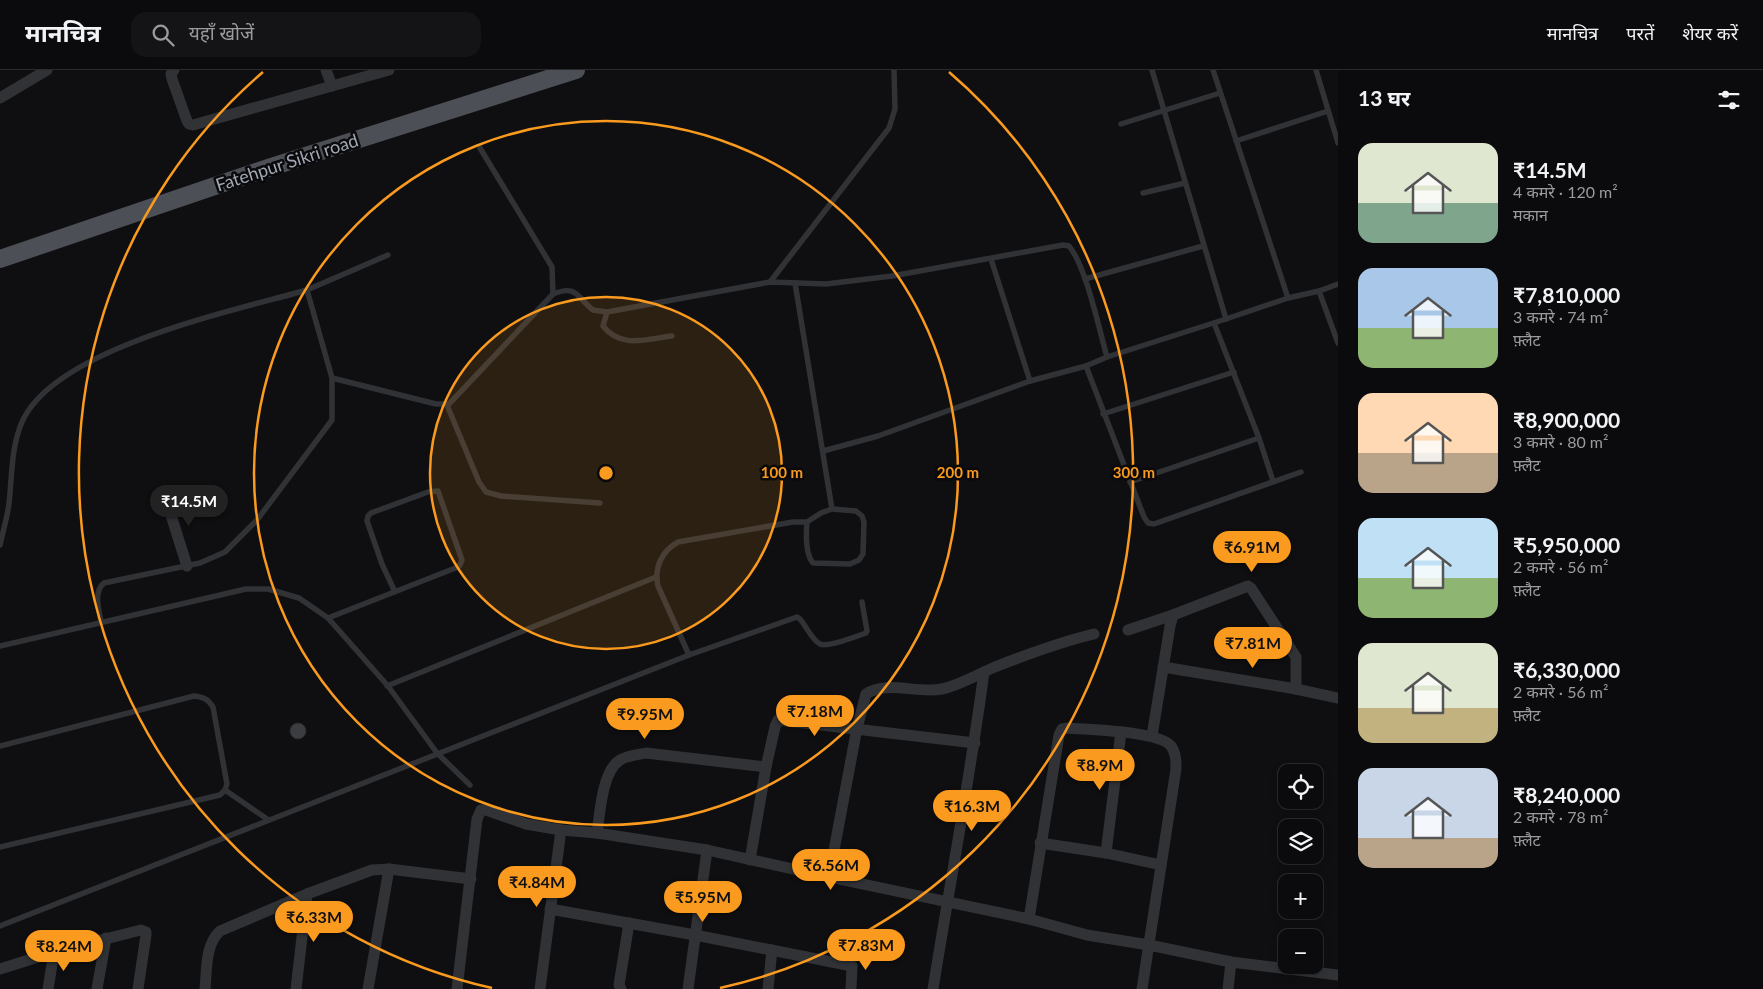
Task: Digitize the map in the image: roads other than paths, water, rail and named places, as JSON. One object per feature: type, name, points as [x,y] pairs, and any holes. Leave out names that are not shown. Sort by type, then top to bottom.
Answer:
[{"type":"main road","name":"Fatehpur Sikri road","points":[[0,259],[268,168],[576,70]]},
{"type":"street","points":[[0,98],[47,70]]},
{"type":"street","points":[[174,70],[172,79],[187,121],[193,125],[390,70]]},
{"type":"street","points":[[326,70],[332,86]]},
{"type":"street","points":[[165,496],[187,566]]},
{"type":"street","points":[[1128,630],[1173,615],[1244,586],[1251,588],[1296,657],[1296,690]]},
{"type":"street","points":[[1152,736],[1173,615]]},
{"type":"street","points":[[829,878],[857,728],[866,694],[882,688],[938,689],[1027,654],[1094,634]]},
{"type":"street","points":[[1163,667],[1338,698]]},
{"type":"street","points":[[933,989],[946,903],[975,743],[984,672]]},
{"type":"street","points":[[750,860],[766,767],[778,720],[975,743]]},
{"type":"street","points":[[1029,919],[1058,735],[1062,729],[1121,732],[1152,736],[1170,745],[1175,755],[1176,768],[1142,989]]},
{"type":"street","points":[[1106,852],[1121,732]]},
{"type":"street","points":[[597,833],[606,778],[619,760],[646,753],[766,767]]},
{"type":"street","points":[[456,989],[477,819],[481,810],[526,824],[707,850],[829,878],[1029,919],[1087,935],[1150,945],[1231,962],[1338,975]]},
{"type":"street","points":[[540,989],[562,830]]},
{"type":"street","points":[[1040,843],[1106,852],[1161,865]]},
{"type":"street","points":[[688,989],[707,850]]},
{"type":"street","points":[[205,989],[210,944],[220,931],[307,894],[372,870],[389,869],[471,879]]},
{"type":"street","points":[[368,989],[389,869]]},
{"type":"street","points":[[296,989],[307,894]]},
{"type":"street","points":[[550,909],[696,935],[852,966],[851,989]]},
{"type":"street","points":[[621,989],[619,985],[629,923]]},
{"type":"street","points":[[0,969],[54,952],[144,930],[146,932],[138,989]]},
{"type":"street","points":[[98,989],[106,938]]},
{"type":"street","points":[[768,989],[772,950]]},
{"type":"street","points":[[48,989],[54,952]]},
{"type":"street","points":[[1228,989],[1231,962]]},
{"type":"lane","points":[[770,282],[889,128],[895,109],[894,70]]},
{"type":"lane","points":[[1152,70],[1226,319]]},
{"type":"lane","points":[[1213,70],[1288,298]]},
{"type":"lane","points":[[1316,70],[1338,143]]},
{"type":"lane","points":[[1121,124],[1220,93]]},
{"type":"lane","points":[[1236,141],[1328,111]]},
{"type":"lane","points":[[480,148],[552,267],[554,294]]},
{"type":"lane","points":[[1143,193],[1185,183]]},
{"type":"lane","points":[[332,378],[436,404],[447,405],[453,401],[554,294],[562,291],[574,291],[593,310],[607,312],[770,282],[826,284],[892,276],[1063,245],[1069,246],[1073,251],[1085,279],[1107,357]]},
{"type":"lane","points":[[1085,279],[1203,246]]},
{"type":"lane","points":[[0,545],[8,506],[16,442],[22,422],[31,407],[48,388],[102,354],[204,317],[306,290],[388,255]]},
{"type":"lane","points":[[991,259],[1030,381]]},
{"type":"lane","points":[[795,283],[832,509]]},
{"type":"lane","points":[[822,451],[878,436],[1030,381],[1086,366],[1107,357],[1288,298],[1319,291],[1338,284]]},
{"type":"lane","points":[[100,622],[97,594],[99,587],[104,583],[187,566],[225,552],[257,520],[332,420],[332,378],[306,290]]},
{"type":"lane","points":[[1319,291],[1338,341]]},
{"type":"lane","points":[[607,312],[603,326],[617,339],[626,341],[672,336]]},
{"type":"lane","points":[[1214,323],[1259,438],[1273,481]]},
{"type":"lane","points":[[1086,366],[1103,414],[1148,523],[1154,524],[1301,472]]},
{"type":"lane","points":[[1103,414],[1234,372]]},
{"type":"lane","points":[[447,405],[478,482],[486,492],[501,496],[600,503]]},
{"type":"lane","points":[[1130,482],[1259,438]]},
{"type":"lane","points":[[328,618],[395,592],[460,565],[462,560],[438,491],[428,492],[371,513],[368,516],[367,521],[379,555],[395,592]]},
{"type":"lane","points":[[832,509],[856,511],[862,516],[864,522],[863,554],[859,560],[850,564],[814,563],[809,558],[806,532],[807,522],[810,518],[832,509]]},
{"type":"lane","points":[[688,655],[658,586],[656,577],[662,555],[670,546],[678,542],[793,522],[807,522]]},
{"type":"lane","points":[[387,686],[656,577]]},
{"type":"lane","points":[[0,646],[246,588],[257,588],[299,598],[328,618],[387,686],[437,753],[470,785]]},
{"type":"lane","points":[[0,926],[267,819],[688,655],[797,617],[800,618],[821,645],[829,645],[866,633],[862,602]]},
{"type":"lane","points":[[0,746],[194,696],[202,697],[208,700],[213,707],[227,784],[225,790],[220,795],[0,847]]},
{"type":"lane","points":[[225,790],[267,819]]}]
